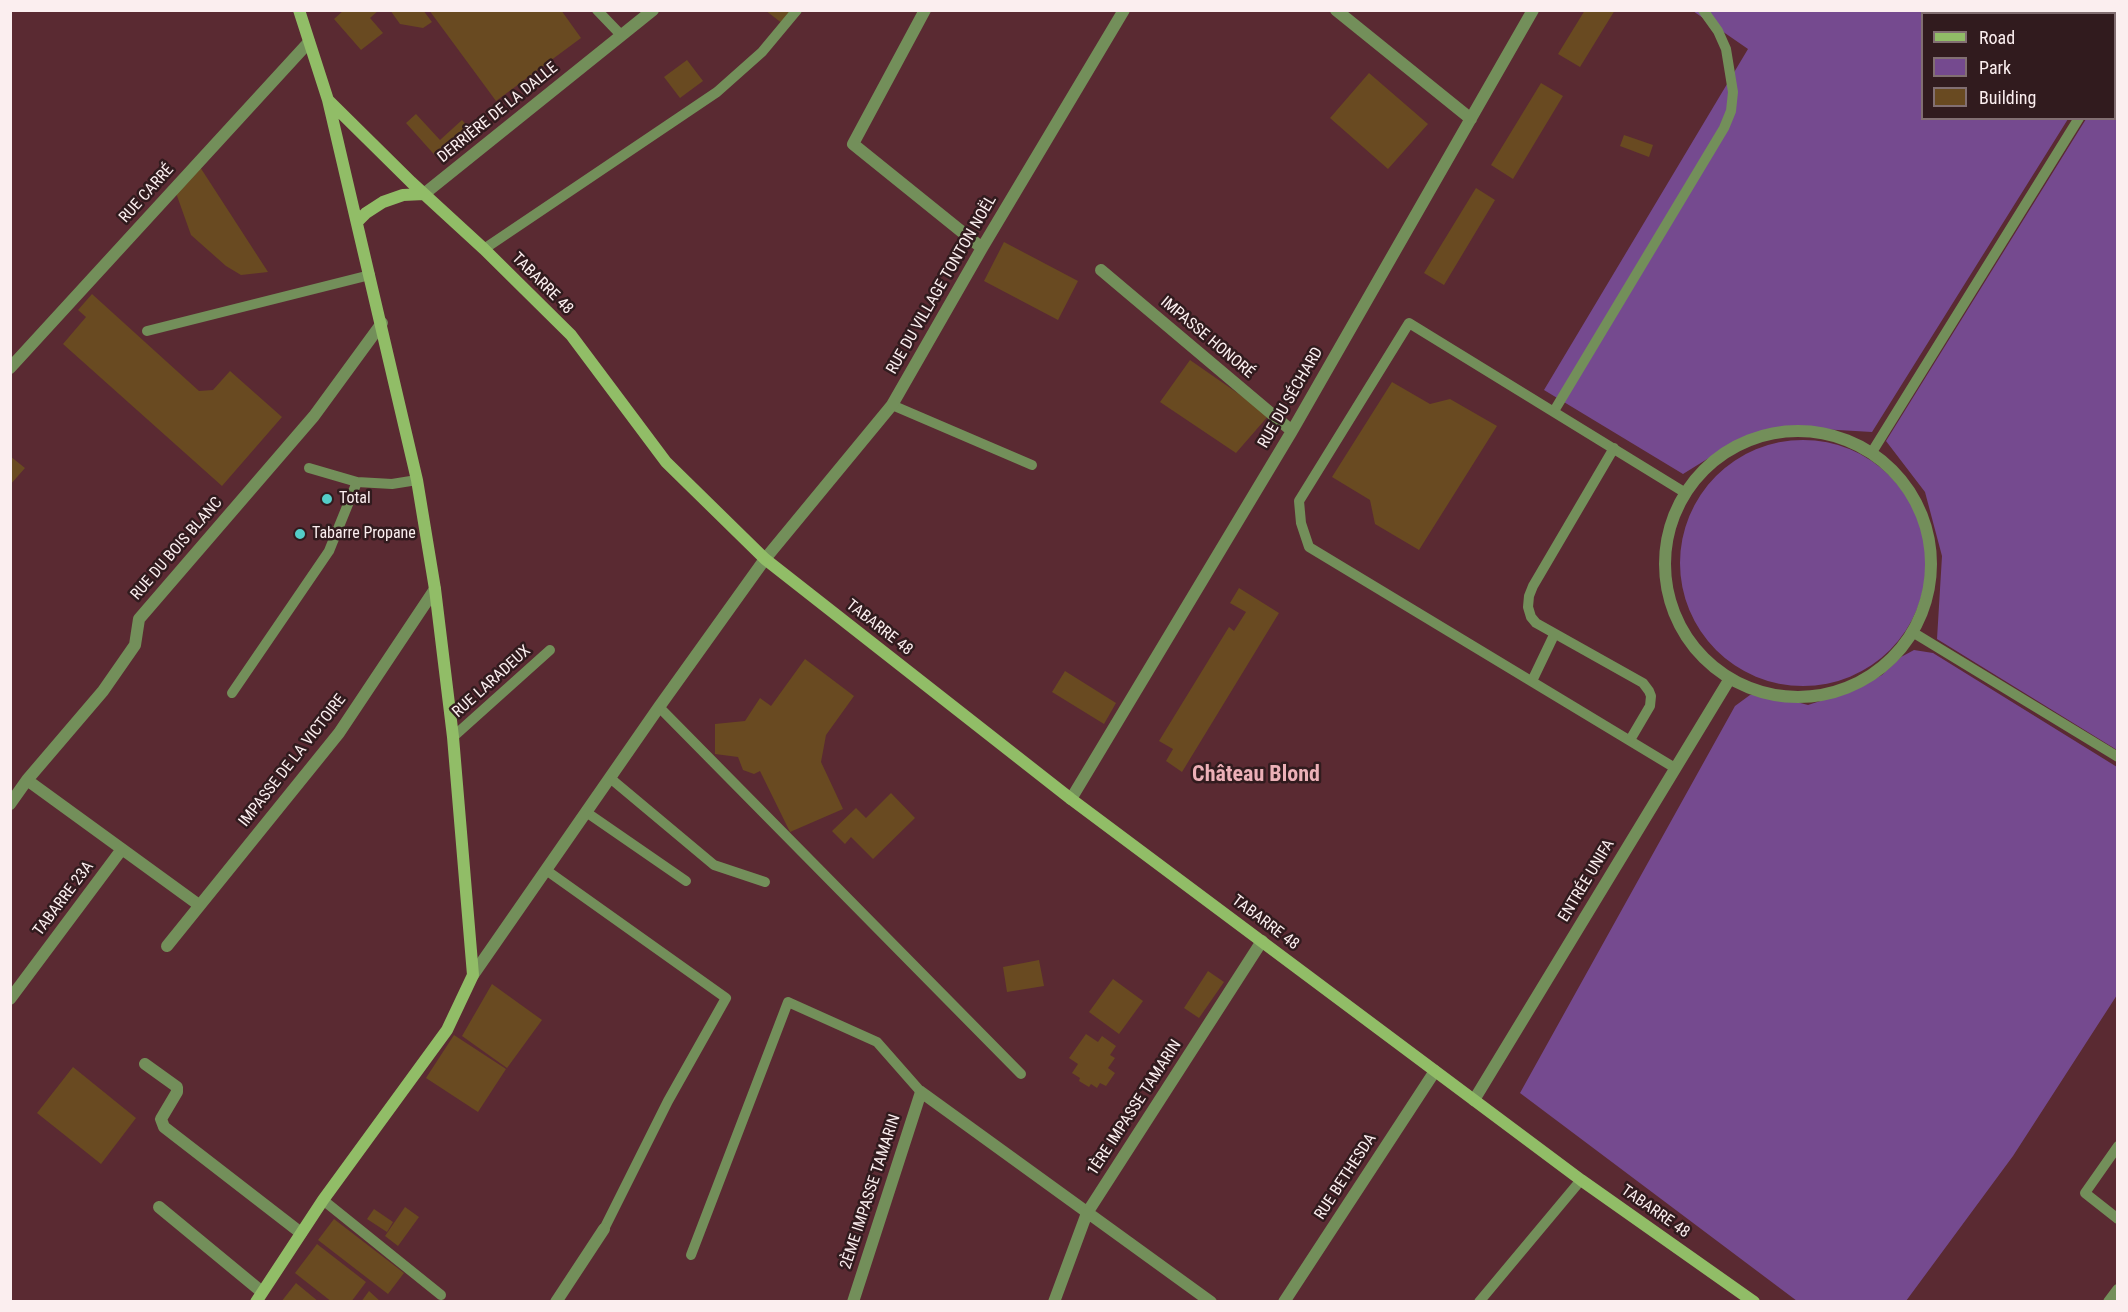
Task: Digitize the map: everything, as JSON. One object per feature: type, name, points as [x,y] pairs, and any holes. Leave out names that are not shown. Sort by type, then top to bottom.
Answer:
[{"type":"street","points":[[299,10],[328,100],[417,480],[435,589],[453,737],[473,975]]},
{"type":"street","name":"DERRIÈRE DE LA DALLE","points":[[424,194],[653,10]]},
{"type":"street","points":[[925,10],[853,144],[982,248]]},
{"type":"street","name":"RUE DU VILLAGE TONTON NOËL","points":[[765,559],[892,405],[982,248],[1124,10]]},
{"type":"street","points":[[1336,10],[1471,119]]},
{"type":"street","name":"RUE DU SÉCHARD","points":[[1071,799],[1292,430],[1533,10]]},
{"type":"street","name":"RUE CARRÉ","points":[[10,368],[309,42]]},
{"type":"street","name":"TABARRE 48","points":[[328,100],[571,335],[666,462],[765,559],[1071,799],[1581,1180],[1754,1302]]},
{"type":"street","points":[[357,222],[383,202],[403,195],[424,194]]},
{"type":"street","name":"IMPASSE HONORÉ","points":[[1101,270],[1292,430]]},
{"type":"street","name":"RUE DU BOIS BLANC","points":[[10,804],[27,780],[103,691],[135,645],[139,619],[314,416],[382,323]]},
{"type":"street","points":[[1791,430],[1833,434],[1872,453],[1902,480],[1923,515],[1932,555],[1929,595],[1914,633],[1887,666],[1851,688],[1810,699],[1768,696],[1729,680],[1696,652],[1674,615],[1664,573],[1668,531],[1684,492],[1713,460],[1749,438],[1791,430]]},
{"type":"street","points":[[159,1207],[259,1297],[323,1200],[447,1030],[473,975],[765,559]]},
{"type":"street","name":"IMPASSE DE LA VICTOIRE","points":[[167,946],[339,733],[435,589]]},
{"type":"street","name":"ENTRÉE UNIFA","points":[[1474,1100],[1729,680]]},
{"type":"street","points":[[27,780],[199,905]]},
{"type":"street","name":"TABARRE 23A","points":[[10,999],[122,849]]},
{"type":"street","name":"1ÈRE IMPASSE TAMARIN","points":[[1054,1302],[1087,1213],[1262,941]]},
{"type":"street","points":[[145,1064],[177,1087],[177,1092],[161,1119],[164,1127],[300,1233]]},
{"type":"street","name":"RUE BETHESDA","points":[[1284,1302],[1435,1071]]},
{"type":"street","points":[[921,1092],[1211,1302]]},
{"type":"street","name":"2ÈME IMPASSE TAMARIN","points":[[853,1302],[921,1092]]},
{"type":"street","points":[[556,1302],[604,1229]]},
{"type":"street","points":[[2109,1302],[2118,1290]]},
{"type":"lane","points":[[597,10],[621,35]]},
{"type":"lane","points":[[484,249],[717,92],[762,52],[797,10]]},
{"type":"lane","points":[[1554,411],[1728,119],[1733,92],[1726,49],[1718,31],[1703,10]]},
{"type":"lane","points":[[1872,453],[2078,120]]},
{"type":"lane","points":[[147,331],[370,275]]},
{"type":"lane","points":[[1675,768],[1309,547],[1301,523],[1299,501],[1409,323],[1684,492]]},
{"type":"lane","points":[[892,405],[1032,465]]},
{"type":"lane","points":[[1614,448],[1529,596],[1528,607],[1536,623],[1554,635],[1643,683],[1651,696],[1650,706],[1630,740]]},
{"type":"lane","points":[[309,468],[357,482],[392,484],[417,480]]},
{"type":"lane","points":[[232,693],[329,551],[357,482]]},
{"type":"lane","points":[[1914,633],[2118,757]]},
{"type":"lane","points":[[1532,681],[1554,635]]},
{"type":"lane","name":"RUE LARADEUX","points":[[453,737],[550,650]]},
{"type":"lane","points":[[659,707],[1022,1074]]},
{"type":"lane","points":[[610,778],[714,865],[765,882]]},
{"type":"lane","points":[[586,812],[686,881]]},
{"type":"lane","points":[[546,870],[726,998],[668,1101],[604,1229]]},
{"type":"lane","points":[[691,1255],[788,1002],[877,1042],[921,1092]]},
{"type":"lane","points":[[2118,1146],[2085,1193],[2118,1219]]},
{"type":"lane","points":[[1479,1302],[1581,1180]]},
{"type":"lane","points":[[323,1200],[441,1295]]},
{"type":"green space","points":[[2075,10],[2078,12],[1921,12],[1921,120],[2067,120],[1872,432],[1804,428],[1741,438],[1683,474],[1544,390],[1748,49],[1693,11]]},
{"type":"green space","points":[[2116,38],[2118,40],[2117,750],[1937,639],[1942,556],[1925,492],[1886,441],[2085,120],[2116,120]]},
{"type":"green space","points":[[1803,440],[1827,443],[1850,450],[1871,461],[1890,476],[1905,495],[1916,516],[1923,539],[1926,563],[1923,587],[1916,610],[1905,631],[1890,650],[1871,665],[1850,676],[1827,683],[1803,686],[1779,683],[1756,676],[1735,665],[1716,650],[1701,631],[1690,610],[1683,587],[1680,563],[1683,539],[1690,516],[1701,495],[1716,476],[1735,461],[1756,450],[1779,443]]},
{"type":"green space","points":[[1914,650],[1933,653],[2117,767],[2117,995],[2013,1156],[1906,1301],[1797,1301],[1520,1093],[1735,706],[1750,695],[1766,694],[1808,705],[1854,690],[1882,675],[1901,657]]},
{"type":"building","points":[[344,10],[379,10],[370,18],[383,33],[361,50],[334,19]]},
{"type":"building","points":[[390,10],[423,10],[432,22],[423,28],[400,24]]},
{"type":"building","points":[[429,10],[561,10],[581,38],[496,101]]},
{"type":"building","points":[[765,10],[793,10],[783,24]]},
{"type":"building","points":[[1585,10],[1615,10],[1580,67],[1558,54]]},
{"type":"building","points":[[687,60],[703,81],[680,98],[664,77]]},
{"type":"building","points":[[1369,73],[1428,124],[1388,169],[1330,118]]},
{"type":"building","points":[[1541,83],[1563,96],[1513,179],[1491,165]]},
{"type":"building","points":[[416,114],[440,140],[462,120],[472,131],[440,161],[406,123]]},
{"type":"building","points":[[1624,135],[1653,145],[1649,157],[1620,146]]},
{"type":"building","points":[[200,167],[268,272],[241,275],[226,266],[191,235],[176,193]]},
{"type":"building","points":[[1476,188],[1495,200],[1444,285],[1424,273]]},
{"type":"building","points":[[1004,242],[1078,281],[1058,320],[984,281]]},
{"type":"building","points":[[92,294],[199,391],[213,390],[230,371],[282,417],[222,486],[63,344],[86,317],[78,310]]},
{"type":"building","points":[[1190,360],[1269,415],[1236,453],[1160,402]]},
{"type":"building","points":[[1392,382],[1430,404],[1450,399],[1497,426],[1419,550],[1375,524],[1370,500],[1332,477]]},
{"type":"building","points":[[10,456],[25,468],[10,485]]},
{"type":"building","points":[[1239,588],[1279,613],[1182,772],[1166,761],[1173,749],[1159,741],[1229,627],[1234,631],[1246,612],[1230,603]]},
{"type":"building","points":[[805,659],[854,696],[826,735],[821,762],[843,809],[790,832],[760,771],[754,774],[743,770],[738,757],[715,754],[715,724],[745,721],[760,698],[771,706]]},
{"type":"building","points":[[1065,671],[1116,703],[1104,724],[1052,692]]},
{"type":"building","points":[[891,793],[915,818],[873,859],[851,837],[845,844],[832,831],[856,808],[866,818]]},
{"type":"building","points":[[1039,960],[1044,986],[1007,992],[1003,967]]},
{"type":"building","points":[[1208,971],[1224,982],[1199,1018],[1184,1008]]},
{"type":"building","points":[[1113,979],[1143,1001],[1119,1034],[1089,1012]]},
{"type":"building","points":[[492,984],[542,1020],[507,1068],[462,1036]]},
{"type":"building","points":[[1086,1034],[1098,1042],[1102,1036],[1116,1046],[1110,1055],[1115,1058],[1108,1068],[1115,1073],[1106,1086],[1100,1083],[1097,1088],[1091,1084],[1089,1087],[1072,1073],[1078,1064],[1069,1058]]},
{"type":"building","points":[[454,1035],[506,1069],[478,1112],[426,1078]]},
{"type":"building","points":[[73,1067],[136,1118],[101,1164],[37,1113]]},
{"type":"building","points":[[405,1207],[419,1217],[398,1246],[385,1236]]},
{"type":"building","points":[[374,1209],[393,1222],[387,1232],[367,1219]]},
{"type":"building","points":[[334,1219],[404,1273],[388,1294],[318,1240]]},
{"type":"building","points":[[317,1244],[366,1282],[351,1302],[332,1302],[295,1273]]},
{"type":"building","points":[[296,1283],[319,1302],[281,1302]]},
{"type":"building","points":[[369,1291],[381,1302],[361,1302]]},
{"type":"place","name":"Total","points":[[327,499]]},
{"type":"place","name":"Tabarre Propane","points":[[300,534]]},
{"type":"district","name":"Château Blond","points":[[1256,775]]}]
